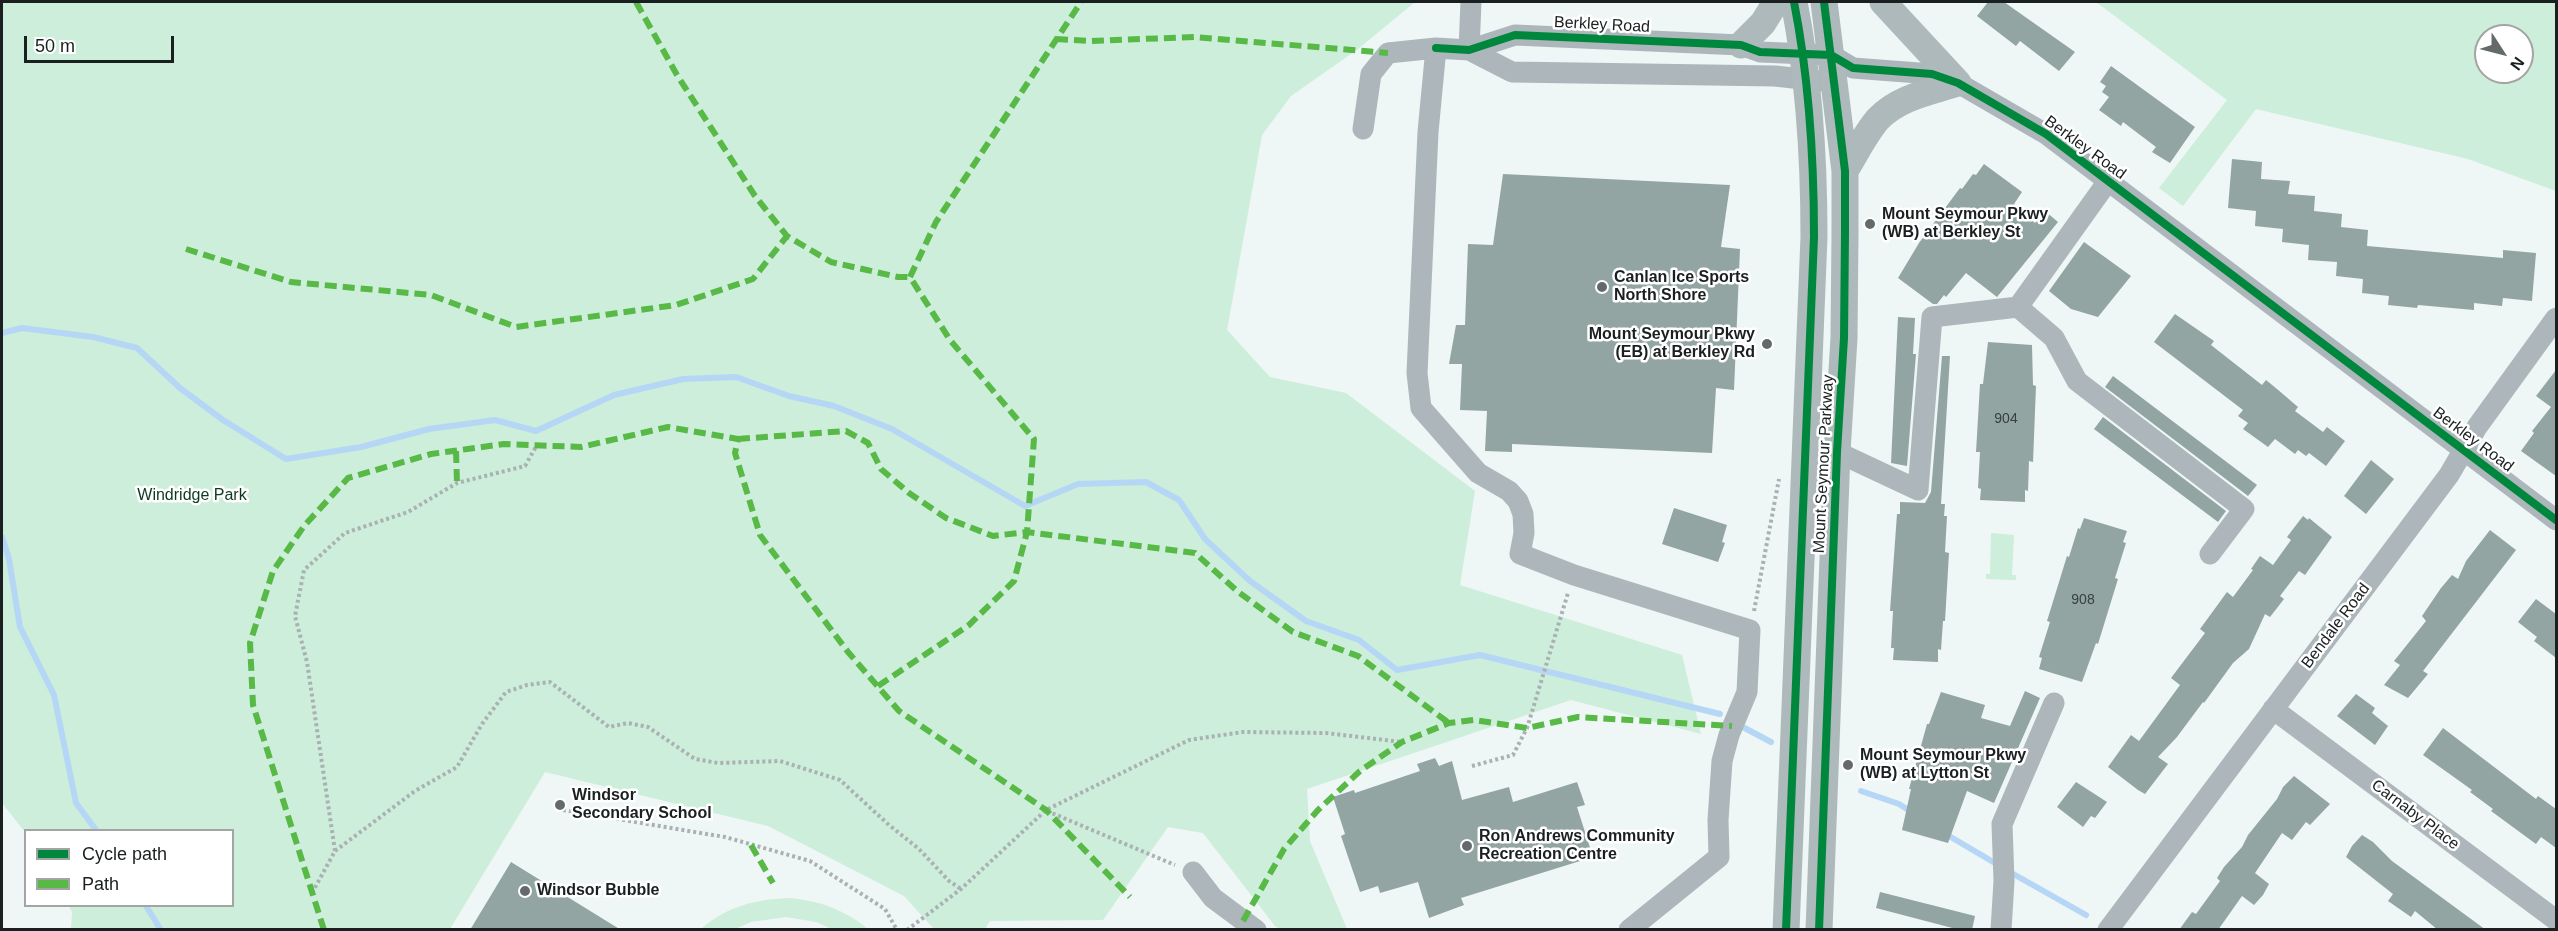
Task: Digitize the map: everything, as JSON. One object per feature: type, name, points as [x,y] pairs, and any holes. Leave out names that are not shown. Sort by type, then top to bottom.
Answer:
[{"type":"main road","points":[[1741,45],[1763,23],[1776,2]]},
{"type":"main road","name":"Mount Seymour Parkway","points":[[1786,930],[1814,237],[1814,174],[1794,2]]},
{"type":"main road","name":"Mount Seymour Parkway","points":[[1819,930],[1837,452],[1844,338],[1845,171],[1839,68],[1824,2]]},
{"type":"main road","points":[[1845,171],[1876,121],[1890,108],[1917,96],[1958,83],[1882,2]]},
{"type":"street","points":[[1469,50],[1471,2]]},
{"type":"street","name":"Berkley Road","points":[[1363,129],[1371,74],[1388,53],[1436,48],[1469,50],[1515,35],[1741,45],[1802,66],[1932,74],[1958,83],[2046,134],[2556,520]]},
{"type":"street","points":[[1436,48],[1428,132],[1417,373],[1420,408],[1478,473],[1509,491],[1518,501],[1523,514],[1524,533],[1520,554],[1574,575],[1750,630],[1747,692],[1729,735],[1722,761],[1718,820],[1719,857],[1629,930]]},
{"type":"street","name":"Berkley Road","points":[[1469,50],[1512,72],[1775,76],[1802,66]]},
{"type":"street","points":[[2018,307],[2108,181]]},
{"type":"street","points":[[1837,452],[1918,490],[1932,317],[2018,307],[2054,338],[2078,381],[2244,509],[2210,554]]},
{"type":"street","name":"Bendale Road","points":[[2108,930],[2449,475],[2477,427],[2556,318]]},
{"type":"street","points":[[2001,930],[2004,881],[2002,824],[2054,703]]},
{"type":"street","name":"Carnaby Place","points":[[2273,709],[2556,920]]},
{"type":"street","points":[[1193,872],[1213,898],[1244,927]]},
{"type":"path","points":[[335,851],[307,662],[295,616],[304,570],[345,533],[408,512],[457,483],[525,466],[537,445]]},
{"type":"path","points":[[1750,630],[1781,468]]},
{"type":"path","points":[[1472,766],[1513,755],[1527,728],[1574,575]]},
{"type":"path","points":[[312,893],[335,851],[415,791],[457,767],[482,724],[506,692],[527,685],[550,682],[609,727],[628,723],[648,727],[695,759],[718,763],[780,761],[840,780],[961,889]]},
{"type":"path","points":[[907,930],[961,889],[1046,810],[1189,740],[1255,732],[1326,733],[1401,741]]},
{"type":"path","points":[[563,810],[725,837],[810,861],[885,909],[897,930]]},
{"type":"path","points":[[1046,810],[1193,872]]},
{"type":"green space","name":"Windridge Park","points":[[2,2],[1415,2],[1358,49],[1291,96],[1262,135],[1227,330],[1270,377],[1346,393],[1475,491],[1460,585],[1682,655],[1701,734],[1571,700],[1307,789],[1310,841],[1347,929],[1282,930],[1275,926],[1203,833],[1168,827],[1103,920],[990,921],[985,929],[934,929],[904,896],[768,826],[545,772],[450,929],[71,929],[72,912],[70,907],[234,907],[234,829],[24,831],[2,803]]},
{"type":"green space","points":[[2096,2],[2556,2],[2556,191],[2468,159],[2256,109],[2183,206],[2159,188],[2227,100]]},
{"type":"green space","points":[[1991,533],[2014,535],[2012,575],[2016,575],[2016,580],[1986,579],[1986,574],[1990,574]]},
{"type":"green space","points":[[791,898],[832,907],[868,929],[832,929],[816,922],[786,917],[751,922],[735,929],[701,929],[721,915],[743,905]]},
{"type":"building","points":[[1988,2],[2004,2],[2075,52],[2059,71],[2020,41],[2016,46],[1977,16]]},
{"type":"building","points":[[2111,66],[2195,127],[2170,163],[2152,152],[2156,147],[2123,122],[2121,126],[2099,110],[2109,97],[2102,92],[2106,86],[2100,82]]},
{"type":"building","points":[[2232,159],[2262,162],[2261,179],[2290,181],[2288,194],[2315,196],[2314,211],[2342,214],[2341,227],[2368,230],[2367,246],[2503,258],[2503,250],[2536,253],[2532,301],[2503,298],[2502,306],[2474,303],[2474,310],[2418,305],[2417,308],[2388,305],[2389,296],[2362,293],[2363,279],[2336,276],[2337,262],[2308,260],[2309,245],[2282,242],[2283,229],[2255,226],[2256,211],[2228,208]]},
{"type":"building","points":[[1984,164],[2022,192],[2014,204],[2035,223],[2045,211],[2058,222],[1997,297],[1966,273],[1946,297],[1944,295],[1937,304],[1933,304],[1898,278],[1919,243],[1960,188],[1962,189],[1973,174],[1976,175]]},
{"type":"building","name":"Canlan Ice Sports North Shore","points":[[1503,174],[1730,185],[1721,247],[1740,249],[1734,390],[1716,388],[1712,453],[1512,444],[1512,452],[1485,451],[1487,411],[1460,410],[1462,364],[1449,364],[1456,325],[1465,325],[1468,244],[1493,245]]},
{"type":"building","points":[[2084,242],[2131,276],[2098,317],[2071,309],[2049,291]]},
{"type":"building","points":[[2175,314],[2214,341],[2211,345],[2262,385],[2266,380],[2298,407],[2295,411],[2323,432],[2327,427],[2345,441],[2326,466],[2309,453],[2306,456],[2298,450],[2295,454],[2275,439],[2268,447],[2243,429],[2248,423],[2238,416],[2243,410],[2154,342]]},
{"type":"building","points":[[1898,317],[1915,318],[1913,354],[1916,354],[1907,466],[1891,463]]},
{"type":"building","points":[[1988,342],[2032,345],[2033,385],[2036,386],[2033,462],[2029,461],[2028,491],[2025,490],[2025,502],[1980,500],[1981,489],[1978,488],[1980,452],[1976,452],[1980,384],[1983,384]]},
{"type":"building","points":[[1942,356],[1950,356],[1941,504],[1945,504],[1944,516],[1947,516],[1945,552],[1949,553],[1941,650],[1938,649],[1938,662],[1893,660],[1894,648],[1891,648],[1893,611],[1890,611],[1897,514],[1900,514],[1900,502],[1925,503],[1931,492]]},
{"type":"building","points":[[2556,370],[2556,476],[2521,451],[2534,433],[2532,431],[2551,407],[2536,396]]},
{"type":"building","points":[[2113,376],[2257,485],[2248,496],[2105,387]]},
{"type":"building","points":[[2103,417],[2226,511],[2218,522],[2094,429]]},
{"type":"building","points":[[2371,460],[2394,479],[2366,514],[2344,496]]},
{"type":"building","points":[[1674,508],[1727,525],[1722,542],[1725,543],[1718,562],[1662,544]]},
{"type":"building","points":[[2303,516],[2308,520],[2309,518],[2332,537],[2305,575],[2299,571],[2280,596],[2284,599],[2270,617],[2265,614],[2249,649],[2233,663],[2177,737],[2158,757],[2168,764],[2145,794],[2138,790],[2108,767],[2131,735],[2139,741],[2180,685],[2171,678],[2205,633],[2200,629],[2227,592],[2233,597],[2253,570],[2251,569],[2260,556],[2273,565],[2291,540],[2287,537]]},
{"type":"building","points":[[2084,518],[2127,531],[2123,542],[2126,543],[2115,578],[2118,579],[2098,644],[2096,643],[2082,682],[2039,669],[2042,658],[2039,657],[2050,622],[2047,621],[2067,556],[2069,557],[2078,528],[2080,529]]},
{"type":"building","points":[[2490,530],[2516,550],[2423,671],[2428,674],[2408,698],[2384,685],[2400,665],[2394,661],[2426,621],[2422,616],[2441,588],[2452,575],[2458,579],[2466,561]]},
{"type":"building","points":[[2536,599],[2556,614],[2556,658],[2534,641],[2537,637],[2518,622]]},
{"type":"building","points":[[2025,691],[2040,698],[1994,803],[1967,791],[1948,843],[1902,830],[1911,789],[1909,789],[1927,724],[1929,724],[1941,692],[1985,705],[1981,718],[2010,726]]},
{"type":"building","points":[[2356,694],[2375,708],[2372,713],[2388,726],[2375,745],[2337,716]]},
{"type":"building","points":[[2443,728],[2536,799],[2538,796],[2556,809],[2556,848],[2541,837],[2536,844],[2491,811],[2493,809],[2470,792],[2472,790],[2423,755]]},
{"type":"building","name":"Ron Andrews Community Recreation Centre","points":[[1435,758],[1439,766],[1452,761],[1462,800],[1509,787],[1513,802],[1577,782],[1585,805],[1577,807],[1593,857],[1461,898],[1464,905],[1429,918],[1418,882],[1380,893],[1378,886],[1360,892],[1341,836],[1345,834],[1333,797],[1354,790],[1355,793],[1420,771],[1417,764]]},
{"type":"building","points":[[2294,776],[2330,804],[2310,825],[2306,822],[2292,840],[2282,833],[2255,873],[2269,884],[2263,895],[2254,905],[2242,896],[2218,930],[2179,930],[2192,912],[2196,914],[2220,881],[2217,878],[2224,867],[2242,847],[2248,835],[2277,799],[2283,787]]},
{"type":"building","points":[[2076,782],[2107,802],[2095,818],[2091,816],[2083,827],[2057,807]]},
{"type":"building","points":[[2362,835],[2373,842],[2392,861],[2486,930],[2438,930],[2415,911],[2411,917],[2388,901],[2393,894],[2346,857]]},
{"type":"building","name":"Windsor Bubble","points":[[511,862],[621,930],[470,930]]},
{"type":"building","points":[[1880,892],[1975,916],[1972,930],[1960,930],[1876,908]]},
{"type":"waterway","points":[[2,333],[22,328],[93,337],[137,348],[180,388],[223,420],[286,459],[361,447],[429,429],[495,420],[536,431],[614,395],[683,379],[736,377],[789,396],[834,406],[892,429],[1025,506],[1078,484],[1146,482],[1179,500],[1205,539],[1250,581],[1306,621],[1359,640],[1397,670],[1480,655],[1720,714]]},
{"type":"waterway","points":[[2,537],[9,559],[20,627],[54,695],[76,803],[95,829]]},
{"type":"waterway","points":[[1739,725],[1771,742]]},
{"type":"waterway","points":[[1861,791],[1899,804],[1913,813]]},
{"type":"waterway","points":[[1944,833],[2000,866]]},
{"type":"waterway","points":[[2008,871],[2086,915]]},
{"type":"waterway","points":[[147,907],[161,930]]},
{"type":"marked path","points":[[636,2],[677,75],[755,196],[787,236],[831,262],[898,277],[910,277]]},
{"type":"marked path","points":[[910,277],[936,222],[1081,2]]},
{"type":"marked path","points":[[1056,39],[1091,41],[1194,37],[1388,53]]},
{"type":"marked path","points":[[186,249],[291,282],[431,295],[516,327],[676,305],[753,279],[787,236]]},
{"type":"marked path","points":[[878,686],[969,625],[1014,581],[1027,532],[1034,439],[950,340],[910,277]]},
{"type":"marked path","points":[[324,930],[253,705],[250,643],[273,571],[304,526],[348,478],[431,454],[504,444],[581,447],[668,427],[738,439],[735,453],[760,535],[848,652],[899,711],[1046,810],[1130,897]]},
{"type":"marked path","points":[[738,439],[846,431],[868,443],[881,469],[909,493],[946,518],[993,536],[1027,532],[1195,553],[1237,591],[1293,632],[1358,656],[1449,723]]},
{"type":"marked path","points":[[456,451],[457,483]]},
{"type":"marked path","points":[[1243,921],[1284,849],[1318,810],[1360,771],[1402,742],[1449,723],[1474,720],[1527,728],[1578,717],[1732,726]]},
{"type":"marked path","points":[[751,845],[773,883]]},
{"type":"cycle path","points":[[1786,930],[1814,237],[1810,119],[1794,2]]},
{"type":"cycle path","points":[[1819,930],[1837,452],[1844,338],[1845,233],[1845,171],[1824,2]]},
{"type":"cycle path","points":[[1436,48],[1469,50],[1515,35],[1741,45],[1760,52],[1831,55],[1853,68],[1932,74],[1958,83],[2046,134],[2556,520]]},
{"type":"place","name":"Mount Seymour Pkwy (WB) at Berkley St","points":[[1870,224]]},
{"type":"place","name":"Canlan Ice Sports North Shore","points":[[1602,287]]},
{"type":"place","name":"Mount Seymour Pkwy (EB) at Berkley Rd","points":[[1767,344]]},
{"type":"place","name":"Mount Seymour Pkwy (WB) at Lytton St","points":[[1848,765]]},
{"type":"place","name":"Windsor Secondary School","points":[[560,805]]},
{"type":"place","name":"Ron Andrews Community Recreation Centre","points":[[1467,846]]},
{"type":"place","name":"Windsor Bubble","points":[[525,891]]}]
